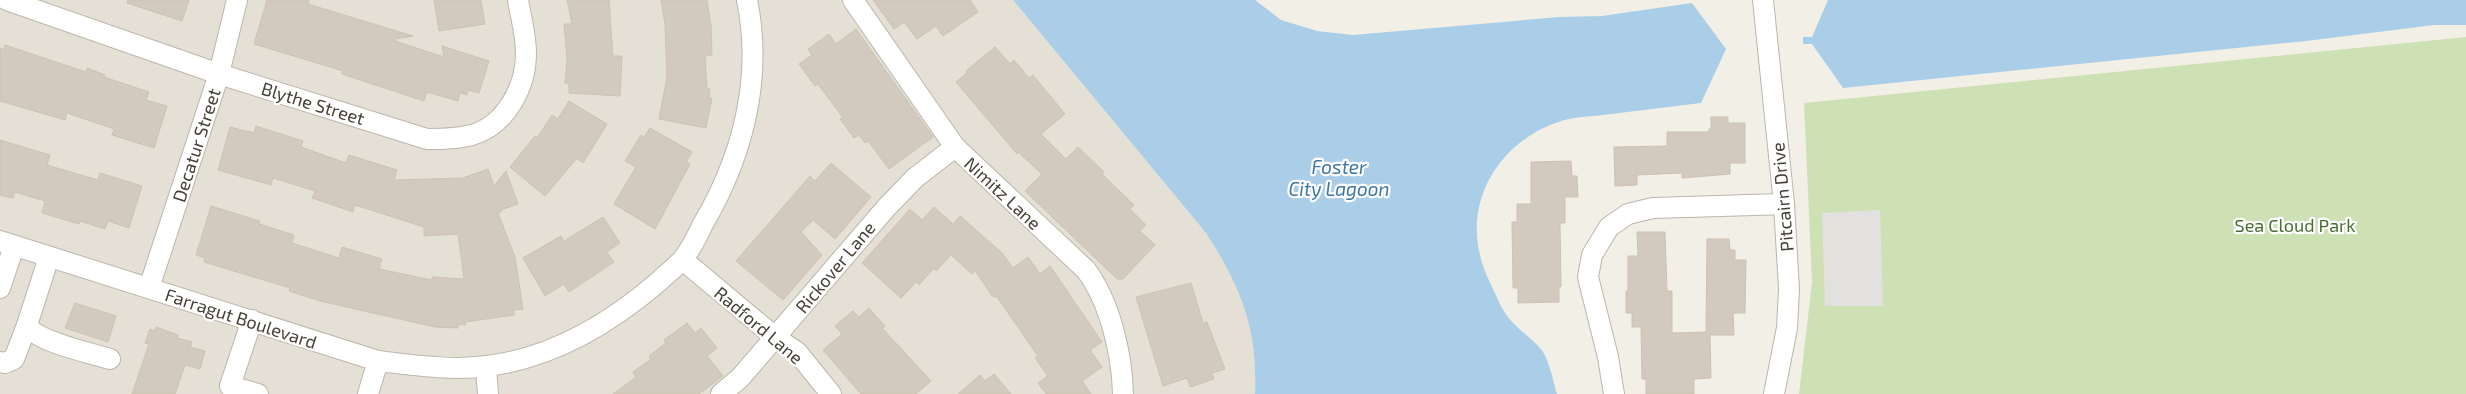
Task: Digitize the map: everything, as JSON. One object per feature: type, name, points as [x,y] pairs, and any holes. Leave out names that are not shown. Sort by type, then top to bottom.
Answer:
[{"type":"street","name":"Blythe Street","points":[[7,0],[219,74],[427,139],[451,139],[474,134],[494,124],[508,109],[521,82],[525,68],[526,53],[518,0]]},
{"type":"street","name":"Decatur Street","points":[[149,288],[219,74],[237,0]]},
{"type":"street","name":"Farragut Boulevard","points":[[7,244],[378,361],[428,367],[486,367],[542,353],[597,328],[632,304],[683,260],[715,204],[739,149],[751,93],[753,62],[753,26],[747,0]]},
{"type":"street","name":"Nimitz Lane","points":[[853,0],[955,147],[1086,270],[1099,288],[1122,364],[1123,394]]},
{"type":"street","name":"Pitcairn Drive","points":[[1763,0],[1784,204],[1789,289],[1787,328],[1774,394]]},
{"type":"street","name":"Rickover Lane","points":[[721,394],[740,378],[776,338],[840,259],[914,178],[955,147]]},
{"type":"street","points":[[1614,394],[1608,357],[1588,277],[1592,255],[1609,227],[1628,214],[1653,208],[1784,204]]},
{"type":"street","points":[[0,288],[7,244]]},
{"type":"street","points":[[0,362],[5,364],[14,359],[49,257]]},
{"type":"street","name":"Radford Lane","points":[[683,260],[776,338],[797,352],[831,394]]},
{"type":"street","points":[[252,320],[230,386],[258,394]]},
{"type":"street","points":[[27,325],[34,333],[41,337],[110,359]]},
{"type":"street","points":[[368,394],[378,361]]},
{"type":"street","points":[[486,367],[488,394]]},
{"type":"shaded area","points":[[0,0],[1013,0],[1206,233],[1227,265],[1249,315],[1257,365],[1255,394],[0,394]]},
{"type":"shaded area","points":[[1880,210],[1883,306],[1825,306],[1822,213]]},
{"type":"green space","name":"Sea Cloud Park","points":[[2466,37],[2466,394],[1799,394],[1812,282],[1804,103]]},
{"type":"water","name":"Foster City Lagoon","points":[[1013,0],[1255,0],[1281,20],[1317,31],[1353,35],[1559,17],[1602,16],[1692,3],[1726,49],[1701,103],[1574,118],[1547,126],[1528,137],[1510,151],[1496,168],[1485,188],[1479,209],[1477,231],[1483,266],[1502,309],[1517,327],[1543,352],[1557,394],[1255,394],[1254,349],[1245,309],[1229,272],[1206,233]]},
{"type":"water","points":[[1828,0],[2466,0],[2466,25],[2434,25],[2306,41],[1843,88],[1812,44],[1803,44],[1803,37],[1812,37]]},
{"type":"building","points":[[128,0],[189,0],[182,21],[127,3]]},
{"type":"building","points":[[267,0],[309,0],[308,4],[413,36],[396,39],[395,41],[444,57],[442,46],[489,61],[479,93],[468,90],[467,95],[460,93],[458,101],[427,92],[424,101],[342,74],[343,71],[254,44]]},
{"type":"building","points":[[434,0],[481,0],[485,24],[439,31]]},
{"type":"building","points":[[567,0],[609,0],[613,56],[622,56],[620,96],[569,93],[569,83],[565,83],[567,59],[564,24],[572,24]]},
{"type":"building","points":[[661,0],[707,0],[711,26],[712,55],[705,56],[707,89],[710,89],[709,98],[712,98],[706,128],[659,119],[667,77],[665,24]]},
{"type":"building","points":[[873,0],[970,0],[978,12],[943,36],[936,26],[917,39],[904,22],[894,29]]},
{"type":"building","points":[[856,29],[933,137],[889,169],[868,141],[865,143],[859,135],[854,138],[840,119],[843,118],[818,84],[815,86],[799,64],[812,55],[808,49],[829,34],[836,44]]},
{"type":"building","points":[[5,45],[86,72],[87,68],[105,75],[104,77],[149,92],[146,100],[167,106],[154,148],[112,135],[114,129],[67,113],[65,120],[0,101],[0,48],[4,50]]},
{"type":"building","points":[[995,47],[1010,64],[1014,60],[1029,78],[1033,75],[1065,114],[1041,134],[1066,159],[1078,147],[1134,205],[1130,209],[1146,225],[1140,231],[1155,245],[1123,279],[1117,279],[1025,191],[1042,174],[1018,152],[1017,154],[956,82],[967,73],[966,71]]},
{"type":"building","points":[[569,101],[607,124],[583,163],[577,158],[545,196],[510,167],[535,136],[537,138],[552,115],[558,119]]},
{"type":"building","points":[[1711,117],[1728,117],[1728,123],[1745,123],[1745,163],[1730,163],[1730,174],[1682,178],[1682,173],[1637,175],[1637,185],[1615,186],[1614,147],[1667,146],[1667,132],[1709,132],[1709,129],[1711,129]]},
{"type":"building","points":[[256,126],[303,141],[301,147],[346,163],[349,155],[397,170],[394,180],[463,178],[488,169],[494,186],[506,171],[518,204],[501,210],[498,213],[515,257],[523,309],[514,310],[514,315],[466,322],[465,325],[458,324],[458,328],[435,327],[320,301],[289,291],[290,288],[204,262],[205,258],[196,255],[211,206],[260,221],[259,224],[294,235],[292,243],[339,258],[342,247],[382,259],[379,269],[432,280],[432,277],[464,279],[458,234],[424,236],[424,227],[355,205],[353,212],[312,198],[315,191],[273,178],[271,185],[218,170],[230,127],[254,133]]},
{"type":"building","points":[[650,128],[692,152],[686,162],[690,164],[655,229],[614,204],[636,167],[625,161],[641,135],[644,137]]},
{"type":"building","points":[[0,140],[50,155],[47,165],[98,180],[100,173],[142,186],[129,228],[108,221],[105,229],[80,221],[79,224],[42,213],[45,201],[15,192],[13,198],[0,195]]},
{"type":"building","points":[[1571,161],[1572,176],[1577,176],[1578,197],[1565,197],[1565,223],[1560,223],[1561,287],[1559,287],[1559,302],[1518,303],[1518,288],[1513,288],[1512,222],[1517,222],[1517,204],[1531,204],[1531,162]]},
{"type":"building","points":[[831,163],[871,197],[835,239],[813,220],[801,232],[822,255],[783,300],[736,261],[810,176],[815,181]]},
{"type":"building","points":[[934,207],[953,224],[960,216],[1002,253],[1013,268],[1028,257],[1040,274],[1050,266],[1102,342],[1090,350],[1102,367],[1082,381],[1091,394],[1046,394],[1038,383],[1048,376],[1035,358],[1038,356],[997,297],[992,296],[975,270],[972,274],[951,255],[936,271],[934,268],[919,285],[916,282],[901,298],[862,263],[910,209],[922,220]]},
{"type":"building","points":[[603,217],[620,243],[607,252],[614,262],[569,292],[564,284],[545,296],[523,258],[561,236],[564,241]]},
{"type":"building","points":[[1637,232],[1665,232],[1667,291],[1672,291],[1672,333],[1706,332],[1707,239],[1729,239],[1730,250],[1735,250],[1735,260],[1746,260],[1745,313],[1733,313],[1734,335],[1710,335],[1711,378],[1694,379],[1694,394],[1646,394],[1646,379],[1642,379],[1641,327],[1632,327],[1632,313],[1626,313],[1628,256],[1638,256]]},
{"type":"building","points":[[1191,283],[1203,323],[1207,322],[1225,369],[1212,373],[1214,379],[1190,387],[1187,378],[1163,386],[1136,297]]},
{"type":"building","points":[[75,303],[116,316],[108,342],[65,328]]},
{"type":"building","points":[[869,308],[885,326],[882,328],[931,381],[916,394],[861,394],[823,350],[842,334],[835,326],[853,311],[859,317]]},
{"type":"building","points":[[687,323],[695,333],[701,328],[717,348],[707,356],[723,376],[699,394],[613,394],[636,377],[633,372],[651,359],[649,356],[666,343],[664,340]]},
{"type":"building","points":[[156,327],[178,335],[177,338],[192,342],[190,347],[205,351],[200,369],[185,365],[175,394],[132,394],[149,344],[145,343],[150,329],[155,331]]},
{"type":"building","points":[[994,374],[1011,394],[958,394],[980,375],[985,381]]}]
